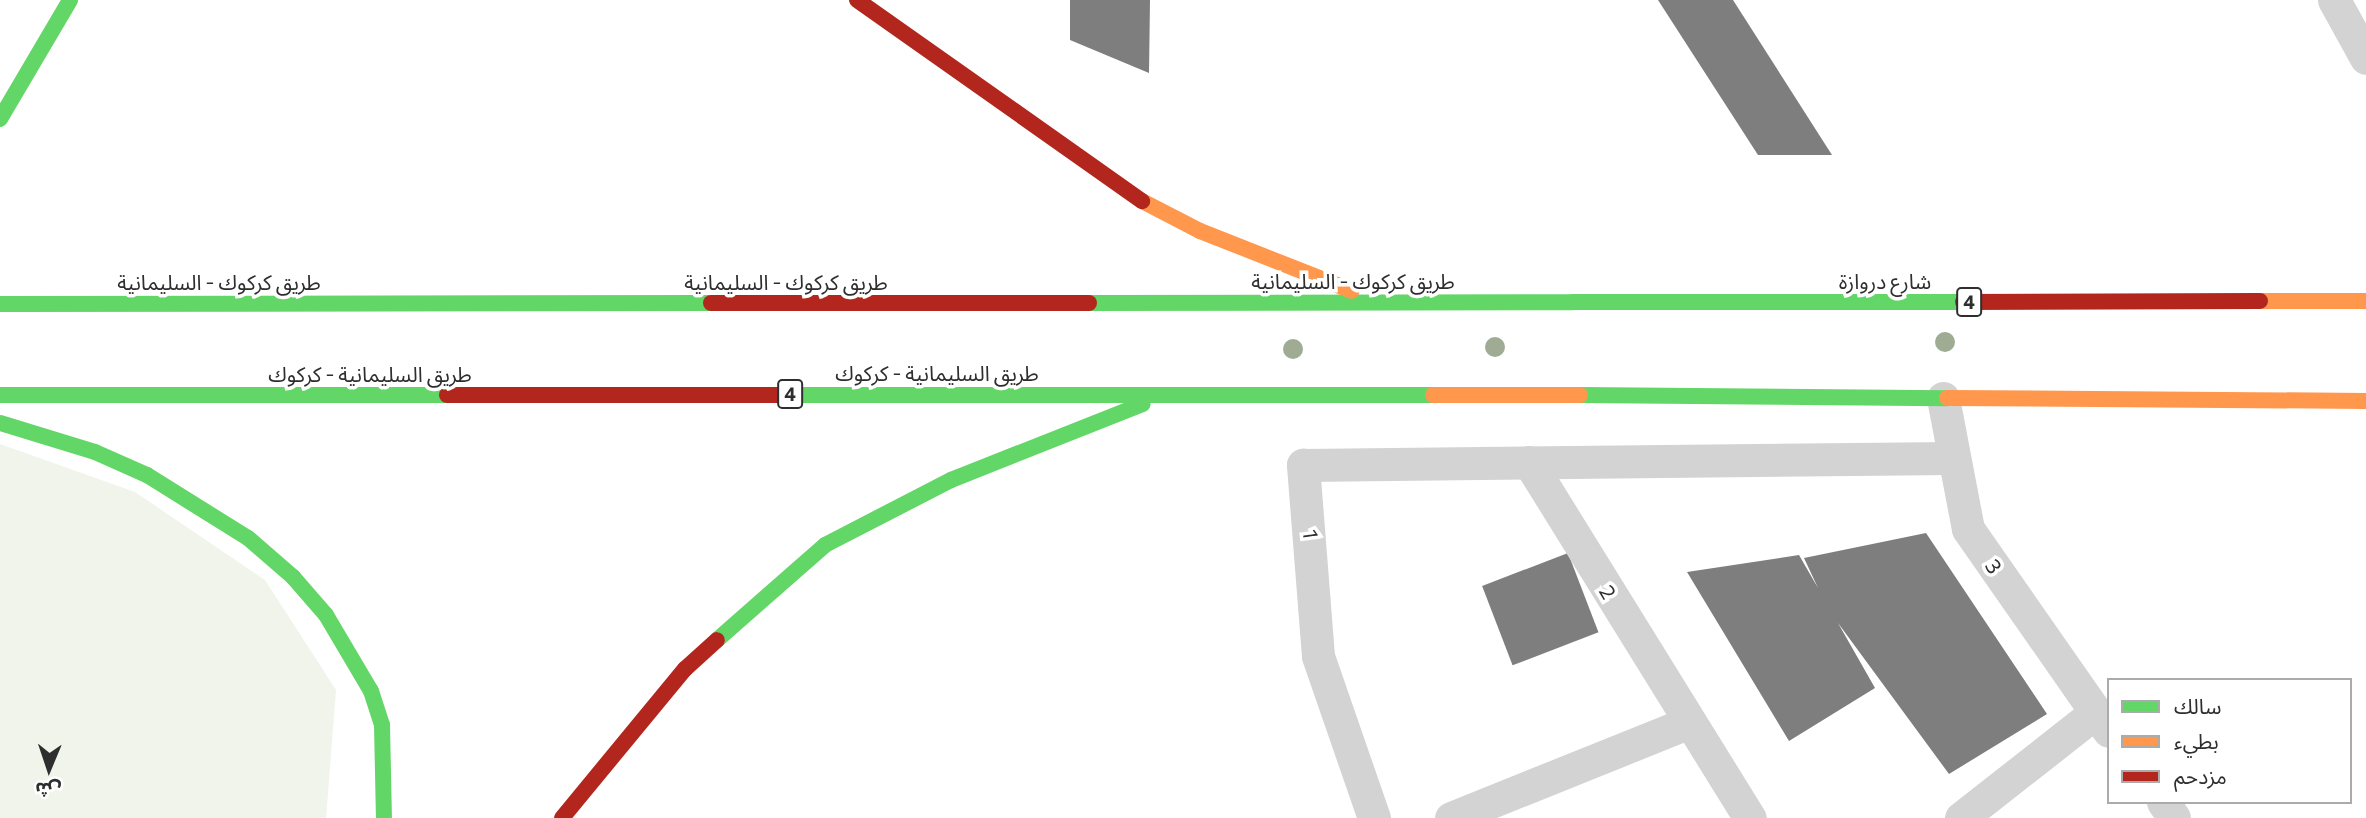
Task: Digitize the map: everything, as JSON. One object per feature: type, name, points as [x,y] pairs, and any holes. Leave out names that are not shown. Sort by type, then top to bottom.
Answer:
[{"type":"main road","points":[[0,119],[70,0]]},
{"type":"main road","points":[[857,0],[1116,187],[1200,231],[1318,281],[1395,302]]},
{"type":"main road","name":"طريق كركوك - السليمانية","points":[[0,304],[1573,302]]},
{"type":"main road","name":"شارع دروازة","points":[[1573,302],[2366,302]]},
{"type":"main road","points":[[562,818],[685,669],[825,545],[1011,454],[1171,394]]},
{"type":"main road","name":"طريق السليمانية - كركوك","points":[[0,395],[1171,394],[1943,398]]},
{"type":"main road","name":"4","points":[[1943,398],[2366,401]]},
{"type":"main road","points":[[0,423],[95,452],[147,475],[248,538],[293,577],[326,615],[371,691],[382,725],[383,818]]},
{"type":"street","points":[[2334,0],[2366,58]]},
{"type":"street","name":"3","points":[[1943,398],[1952,458],[1968,529],[2102,722]]},
{"type":"street","points":[[1529,462],[1952,458]]},
{"type":"street","name":"2","points":[[1529,462],[1687,723],[1750,818]]},
{"type":"street","name":"1","points":[[1374,818],[1318,656],[1303,465],[1529,462]]},
{"type":"street","points":[[1961,818],[2102,722]]},
{"type":"street","points":[[1451,818],[1687,723]]},
{"type":"shaded area","points":[[0,444],[135,492],[265,580],[336,690],[326,818],[0,818]]},
{"type":"building","points":[[1070,0],[1150,0],[1149,73],[1070,40]]},
{"type":"building","points":[[1658,0],[1733,0],[1832,155],[1758,155]]},
{"type":"building","points":[[1926,533],[2047,714],[1949,774],[1838,623],[1875,688],[1789,741],[1687,572],[1799,555],[1818,588],[1804,558]]},
{"type":"building","points":[[1568,553],[1598,632],[1513,665],[1482,586]]},
{"type":"traffic: fast","points":[[0,119],[70,0]]},
{"type":"traffic: fast","points":[[1573,302],[1963,302]]},
{"type":"traffic: fast","points":[[1089,303],[1573,302]]},
{"type":"traffic: fast","points":[[0,304],[711,303]]},
{"type":"traffic: fast","points":[[0,395],[447,395]]},
{"type":"traffic: fast","points":[[778,395],[1433,395]]},
{"type":"traffic: fast","points":[[1580,395],[1947,398]]},
{"type":"traffic: fast","points":[[717,640],[825,545],[951,480],[1143,404]]},
{"type":"traffic: fast","points":[[0,423],[95,452],[147,475],[248,538],[293,577],[326,615],[371,691],[382,725],[384,818]]},
{"type":"traffic: slow","points":[[1142,201],[1200,231],[1352,291]]},
{"type":"traffic: slow","points":[[2260,301],[2366,301]]},
{"type":"traffic: slow","points":[[1433,395],[1580,395]]},
{"type":"traffic: slow","points":[[1947,398],[2366,401]]},
{"type":"traffic: jam","points":[[857,0],[1142,201]]},
{"type":"traffic: jam","points":[[1963,302],[2260,301]]},
{"type":"traffic: jam","points":[[711,303],[1089,303]]},
{"type":"traffic: jam","points":[[447,395],[778,395]]},
{"type":"traffic: jam","points":[[562,818],[685,669],[717,640]]}]
